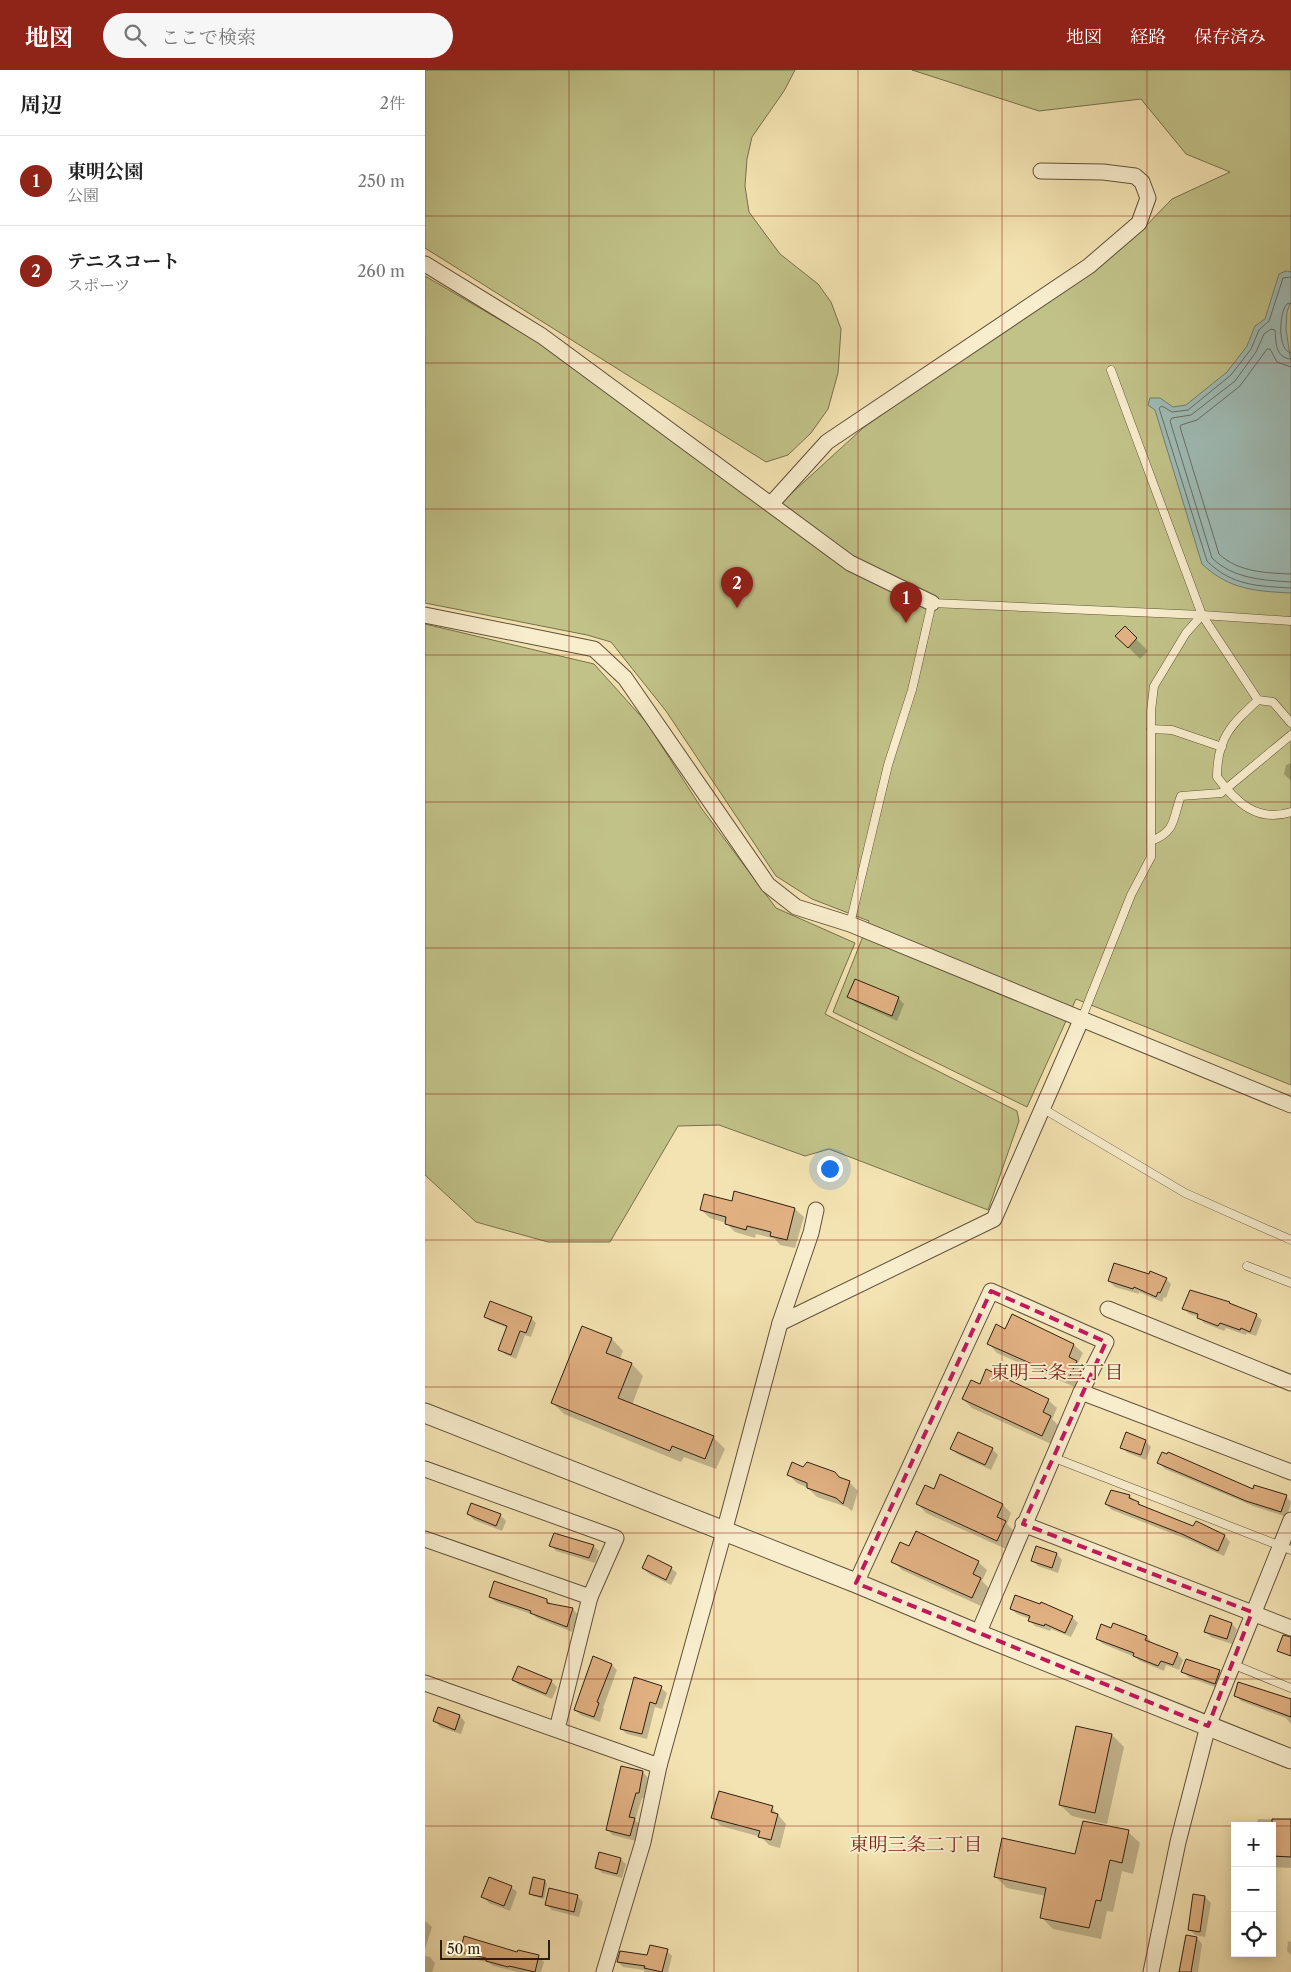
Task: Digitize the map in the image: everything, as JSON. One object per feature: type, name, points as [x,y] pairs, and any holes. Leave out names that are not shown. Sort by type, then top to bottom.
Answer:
[{"type":"street","points":[[771,504],[827,442],[1089,266],[1139,223],[1148,198],[1142,182],[1135,176],[1103,172],[1041,171]]},
{"type":"street","points":[[425,264],[542,336],[850,563],[932,603]]},
{"type":"street","points":[[425,615],[594,649],[625,678],[768,885],[797,907],[849,924],[1291,1105]]},
{"type":"street","points":[[780,1324],[994,1219],[1082,1018]]},
{"type":"street","points":[[605,1972],[643,1842],[659,1766],[725,1532],[780,1324],[817,1210]]},
{"type":"street","points":[[856,1583],[991,1291],[1106,1342],[1052,1457],[978,1634]]},
{"type":"street","points":[[1108,1309],[1291,1382]]},
{"type":"street","points":[[1081,1392],[1291,1472]]},
{"type":"street","points":[[425,1412],[856,1583],[978,1634],[1291,1759]]},
{"type":"street","points":[[425,1469],[616,1538],[590,1597],[557,1729]]},
{"type":"street","points":[[1151,1972],[1178,1842],[1208,1726],[1252,1612],[1286,1548],[1291,1520]]},
{"type":"street","points":[[1023,1524],[1291,1628]]},
{"type":"street","points":[[425,1539],[590,1597]]},
{"type":"street","points":[[425,1683],[659,1766]]},
{"type":"lane","points":[[1111,370],[1201,615],[1258,700],[1273,702],[1291,723]]},
{"type":"lane","points":[[849,924],[888,765],[912,690],[932,603],[1291,621]]},
{"type":"lane","points":[[1082,1018],[1131,895],[1151,857],[1151,729],[1154,686],[1186,633],[1201,615]]},
{"type":"lane","points":[[1258,700],[1228,729],[1217,763],[1217,777],[1241,804],[1258,813],[1273,816],[1291,812]]},
{"type":"lane","points":[[1151,729],[1172,730],[1221,747]]},
{"type":"lane","points":[[1151,841],[1165,836],[1173,824],[1181,796],[1221,793],[1291,735]]},
{"type":"lane","points":[[1042,1108],[1185,1193],[1291,1240]]},
{"type":"lane","points":[[1247,1266],[1291,1283]]},
{"type":"lane","points":[[1052,1457],[1286,1548]]},
{"type":"lane","points":[[1232,1664],[1291,1688]]},
{"type":"highlighted area","points":[[991,1291],[1106,1342],[1023,1524],[1252,1612],[1208,1726],[856,1583]]},
{"type":"green space","points":[[425,70],[795,70],[784,91],[752,137],[747,159],[745,186],[749,212],[780,254],[818,284],[831,302],[841,329],[838,373],[828,409],[811,433],[788,455],[766,462],[425,248]]},
{"type":"green space","points":[[912,70],[1291,70],[1291,1085],[1076,999],[1027,1107],[833,1012],[869,921],[812,899],[776,876],[666,711],[611,642],[587,635],[425,603],[425,276],[543,345],[770,513],[863,428],[1137,235],[1172,199],[1230,172],[1186,154],[1141,99],[1039,111]]},
{"type":"green space","points":[[425,624],[594,664],[647,723],[702,809],[776,908],[855,943],[825,1014],[1017,1111],[1019,1121],[988,1210],[829,1149],[805,1156],[719,1125],[678,1126],[610,1242],[548,1242],[476,1222],[425,1175]]},
{"type":"water","points":[[1286,271],[1291,272],[1291,301],[1287,312],[1286,329],[1291,363],[1291,593],[1244,588],[1212,573],[1202,564],[1155,410],[1148,405],[1150,398],[1160,398],[1173,407],[1186,405],[1227,372],[1247,346],[1255,326],[1265,319],[1279,274]]},
{"type":"building","points":[[1125,626],[1137,638],[1128,648],[1115,636]]},
{"type":"building","points":[[855,979],[899,997],[892,1016],[847,997]]},
{"type":"building","points":[[734,1191],[795,1208],[787,1240],[770,1236],[771,1232],[747,1226],[746,1230],[725,1224],[726,1217],[700,1210],[704,1194],[732,1201]]},
{"type":"building","points":[[1114,1263],[1149,1274],[1150,1271],[1167,1278],[1156,1297],[1134,1287],[1133,1289],[1108,1281]]},
{"type":"building","points":[[1190,1290],[1230,1302],[1257,1314],[1250,1332],[1220,1323],[1218,1326],[1197,1318],[1198,1314],[1182,1309]]},
{"type":"building","points":[[490,1301],[532,1317],[526,1333],[520,1331],[511,1355],[498,1350],[507,1326],[484,1317]]},
{"type":"building","points":[[1012,1314],[1074,1344],[1069,1357],[1077,1361],[1068,1380],[987,1344],[996,1324],[1005,1329]]},
{"type":"building","points":[[582,1326],[612,1338],[606,1353],[632,1363],[618,1398],[714,1436],[705,1459],[672,1446],[670,1451],[551,1403]]},
{"type":"building","points":[[986,1369],[1049,1399],[1043,1412],[1051,1416],[1042,1436],[962,1399],[971,1380],[980,1384]]},
{"type":"building","points":[[958,1432],[993,1448],[985,1465],[950,1449]]},
{"type":"building","points":[[1126,1432],[1146,1440],[1141,1455],[1120,1448]]},
{"type":"building","points":[[1162,1452],[1167,1454],[1168,1452],[1253,1489],[1254,1485],[1287,1495],[1281,1512],[1246,1501],[1157,1463]]},
{"type":"building","points":[[792,1462],[803,1467],[807,1462],[835,1472],[839,1477],[850,1481],[843,1504],[836,1498],[807,1488],[807,1483],[787,1475]]},
{"type":"building","points":[[940,1474],[1003,1504],[997,1517],[1006,1521],[997,1541],[916,1504],[925,1485],[934,1489]]},
{"type":"building","points":[[1111,1490],[1130,1495],[1129,1498],[1139,1502],[1138,1504],[1193,1526],[1196,1521],[1225,1535],[1218,1551],[1182,1534],[1105,1504]]},
{"type":"building","points":[[471,1503],[501,1514],[496,1526],[467,1514]]},
{"type":"building","points":[[916,1531],[979,1561],[973,1574],[981,1578],[972,1598],[891,1562],[900,1542],[909,1546]]},
{"type":"building","points":[[554,1533],[594,1545],[589,1558],[549,1546]]},
{"type":"building","points":[[1036,1546],[1057,1553],[1052,1568],[1031,1561]]},
{"type":"building","points":[[648,1555],[672,1567],[666,1580],[642,1568]]},
{"type":"building","points":[[494,1581],[547,1599],[547,1603],[573,1608],[567,1627],[530,1613],[531,1611],[489,1597]]},
{"type":"building","points":[[1015,1595],[1040,1604],[1041,1602],[1073,1616],[1065,1633],[1045,1624],[1044,1626],[1028,1621],[1030,1616],[1010,1609]]},
{"type":"building","points":[[1210,1615],[1232,1623],[1227,1639],[1204,1632]]},
{"type":"building","points":[[1113,1623],[1147,1636],[1145,1640],[1178,1653],[1173,1665],[1161,1661],[1158,1666],[1133,1656],[1134,1653],[1096,1639],[1101,1624],[1111,1628]]},
{"type":"building","points":[[1283,1635],[1291,1637],[1291,1656],[1277,1651]]},
{"type":"building","points":[[593,1656],[612,1664],[597,1702],[599,1703],[594,1717],[574,1710]]},
{"type":"building","points":[[1186,1659],[1220,1670],[1215,1684],[1181,1672]]},
{"type":"building","points":[[518,1666],[552,1680],[546,1694],[512,1680]]},
{"type":"building","points":[[634,1677],[662,1686],[656,1704],[650,1702],[642,1734],[620,1729]]},
{"type":"building","points":[[1238,1682],[1291,1699],[1291,1717],[1234,1696]]},
{"type":"building","points":[[438,1707],[460,1715],[455,1730],[433,1721]]},
{"type":"building","points":[[1076,1726],[1112,1734],[1095,1813],[1059,1805]]},
{"type":"building","points":[[621,1766],[643,1771],[639,1793],[636,1793],[629,1817],[635,1818],[630,1836],[606,1830]]},
{"type":"building","points":[[719,1791],[773,1806],[771,1812],[778,1814],[771,1840],[758,1837],[760,1831],[711,1818]]},
{"type":"building","points":[[1272,1819],[1291,1819],[1291,1857],[1276,1856],[1276,1822],[1272,1822]]},
{"type":"building","points":[[1083,1821],[1129,1830],[1122,1863],[1110,1860],[1101,1901],[1096,1900],[1089,1928],[1040,1918],[1046,1888],[994,1877],[1002,1838],[1075,1854]]},
{"type":"building","points":[[599,1852],[621,1858],[617,1874],[595,1868]]},
{"type":"building","points":[[489,1877],[512,1886],[504,1906],[481,1897]]},
{"type":"building","points":[[533,1877],[545,1880],[542,1897],[529,1894]]},
{"type":"building","points":[[549,1888],[578,1895],[574,1912],[545,1905]]},
{"type":"building","points":[[1193,1894],[1205,1896],[1200,1932],[1188,1930]]},
{"type":"building","points":[[1186,1935],[1197,1937],[1191,1972],[1179,1972]]},
{"type":"building","points":[[464,1936],[517,1952],[518,1950],[539,1955],[535,1972],[508,1967],[486,1961],[486,1958],[460,1952]]},
{"type":"building","points":[[650,1945],[668,1949],[662,1972],[644,1968],[645,1966],[617,1962],[620,1951],[647,1955]]},
{"type":"place","name":"テニスコート","points":[[737,608]]},
{"type":"place","name":"東明公園","points":[[906,623]]},
{"type":"district","name":"東明三条三丁目","points":[[1057,1372]]},
{"type":"district","name":"東明三条二丁目","points":[[916,1844]]}]
